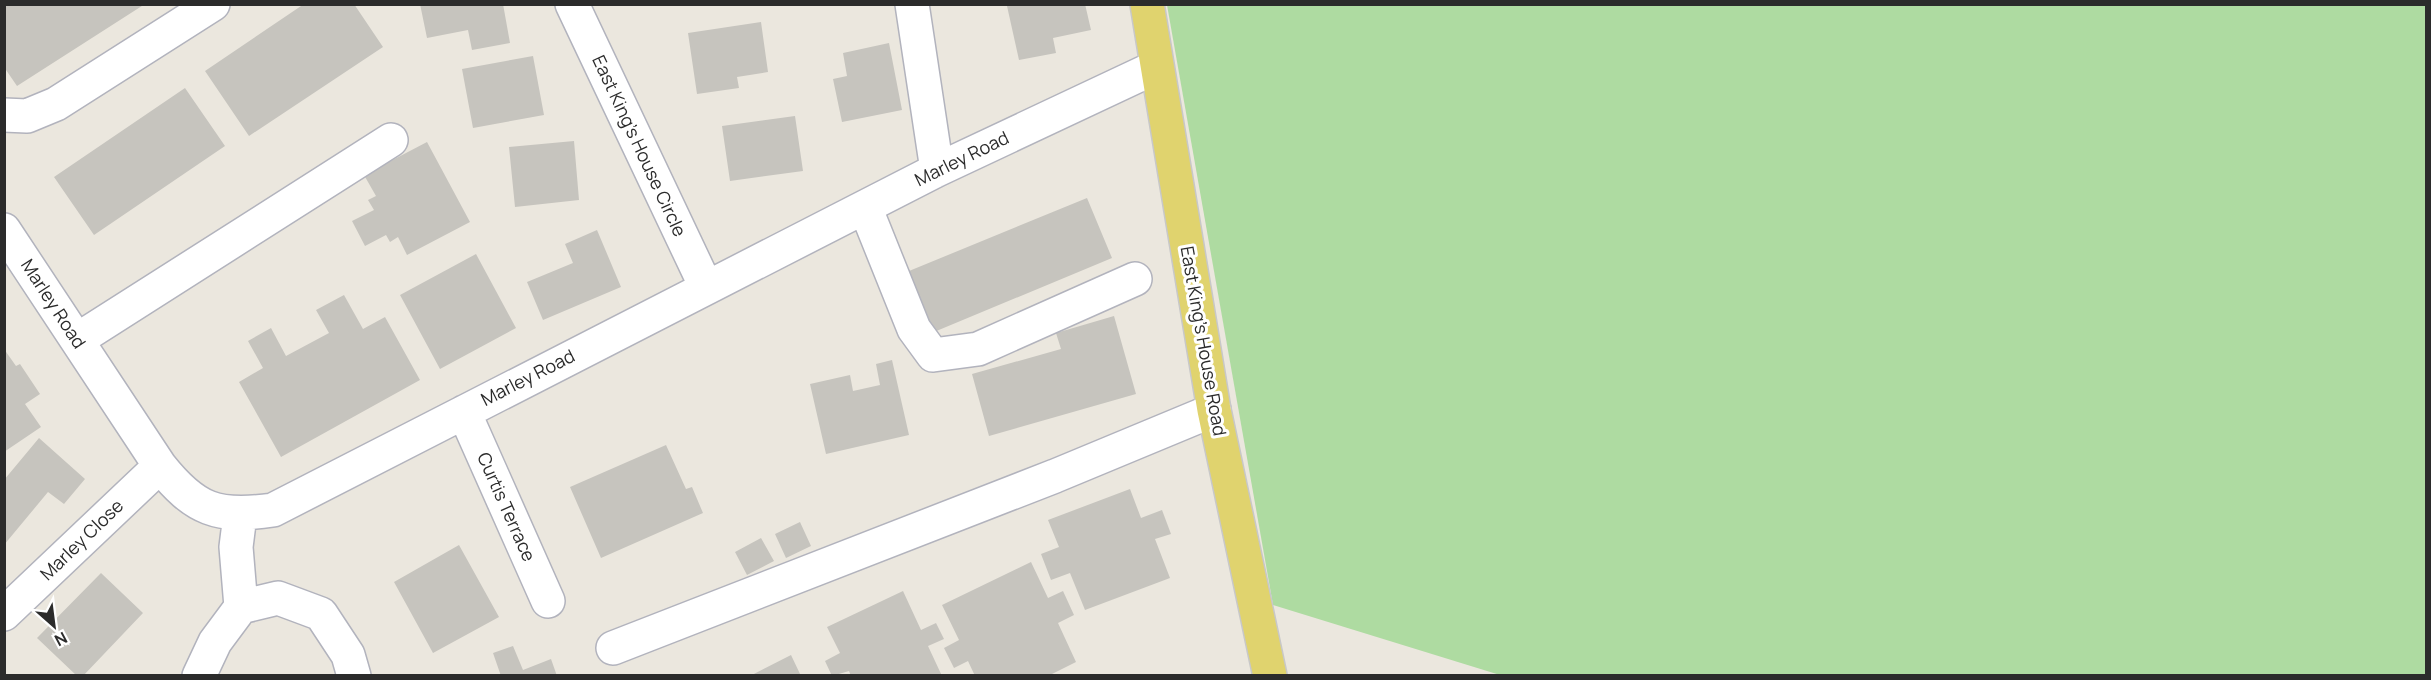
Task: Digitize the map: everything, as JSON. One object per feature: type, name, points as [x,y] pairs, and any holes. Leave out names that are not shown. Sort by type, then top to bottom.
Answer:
[{"type":"main road","name":"East King's House Road","points":[[1147,4],[1214,410],[1270,675]]},
{"type":"street","points":[[4,115],[27,116],[56,104],[213,4]]},
{"type":"street","name":"East King's House Circle","points":[[572,4],[706,287]]},
{"type":"street","points":[[912,4],[937,170]]},
{"type":"street","name":"Marley Road","points":[[4,230],[160,466],[180,491],[208,508],[240,515],[273,510],[937,170],[1156,67]]},
{"type":"street","points":[[77,340],[391,140]]},
{"type":"street","points":[[865,207],[914,329],[933,355],[978,349],[1135,279]]},
{"type":"street","points":[[613,648],[1044,480],[1214,410]]},
{"type":"street","name":"Curtis Terrace","points":[[464,412],[548,601]]},
{"type":"street","name":"Marley Close","points":[[4,614],[160,466]]},
{"type":"street","points":[[240,515],[236,547],[241,607]]},
{"type":"street","points":[[199,675],[215,642],[241,607],[278,598],[321,614],[348,655],[354,675]]},
{"type":"green space","points":[[1167,5],[2426,5],[2426,675],[1500,675],[1273,605]]},
{"type":"building","points":[[4,4],[145,4],[17,86],[4,67]]},
{"type":"building","points":[[304,4],[354,4],[383,47],[249,136],[205,71]]},
{"type":"building","points":[[420,4],[503,4],[510,43],[472,50],[468,30],[427,38]]},
{"type":"building","points":[[1014,4],[1085,4],[1091,30],[1053,38],[1056,53],[1019,60],[1007,6]]},
{"type":"building","points":[[761,22],[768,72],[737,77],[739,88],[697,94],[688,33]]},
{"type":"building","points":[[889,43],[902,110],[842,122],[833,79],[847,76],[843,53]]},
{"type":"building","points":[[533,56],[544,115],[473,128],[462,69]]},
{"type":"building","points":[[185,88],[225,146],[94,235],[54,177]]},
{"type":"building","points":[[795,116],[803,171],[730,181],[722,126]]},
{"type":"building","points":[[574,141],[579,200],[515,207],[509,147]]},
{"type":"building","points":[[427,142],[470,222],[407,255],[398,237],[390,242],[386,235],[365,246],[352,221],[374,210],[368,200],[376,196],[364,175]]},
{"type":"building","points":[[1087,198],[1112,258],[934,332],[909,271]]},
{"type":"building","points":[[597,230],[621,287],[543,320],[527,282],[573,263],[565,244]]},
{"type":"building","points":[[476,254],[516,328],[440,369],[400,295]]},
{"type":"building","points":[[344,295],[363,329],[385,317],[420,380],[281,457],[239,382],[263,368],[248,341],[271,328],[286,356],[329,333],[316,310]]},
{"type":"building","points":[[1114,316],[1136,394],[989,436],[972,374],[1061,349],[1056,333]]},
{"type":"building","points":[[4,349],[16,366],[20,364],[40,394],[25,404],[41,427],[4,452]]},
{"type":"building","points":[[892,360],[909,435],[826,454],[810,384],[850,375],[853,391],[880,385],[876,364]]},
{"type":"building","points":[[39,438],[85,479],[64,504],[48,492],[4,545],[4,480]]},
{"type":"building","points":[[666,445],[686,489],[692,487],[703,513],[601,558],[570,487]]},
{"type":"building","points":[[1130,489],[1141,518],[1162,510],[1171,534],[1155,539],[1170,578],[1085,610],[1070,573],[1051,580],[1041,554],[1059,547],[1048,520]]},
{"type":"building","points":[[800,522],[811,546],[786,558],[775,534]]},
{"type":"building","points":[[761,538],[774,561],[747,575],[735,552]]},
{"type":"building","points":[[459,545],[499,617],[433,653],[394,582]]},
{"type":"building","points":[[1031,562],[1048,598],[1063,591],[1074,615],[1058,623],[1076,662],[1048,676],[975,676],[968,661],[954,668],[944,648],[959,640],[942,605]]},
{"type":"building","points":[[101,573],[143,613],[83,676],[77,676],[37,638]]},
{"type":"building","points":[[903,591],[921,630],[936,623],[944,639],[928,646],[942,676],[851,676],[849,671],[832,676],[825,661],[840,653],[827,627]]},
{"type":"building","points":[[513,646],[523,670],[551,659],[557,676],[501,676],[493,653]]},
{"type":"building","points":[[791,655],[801,676],[750,676]]}]
